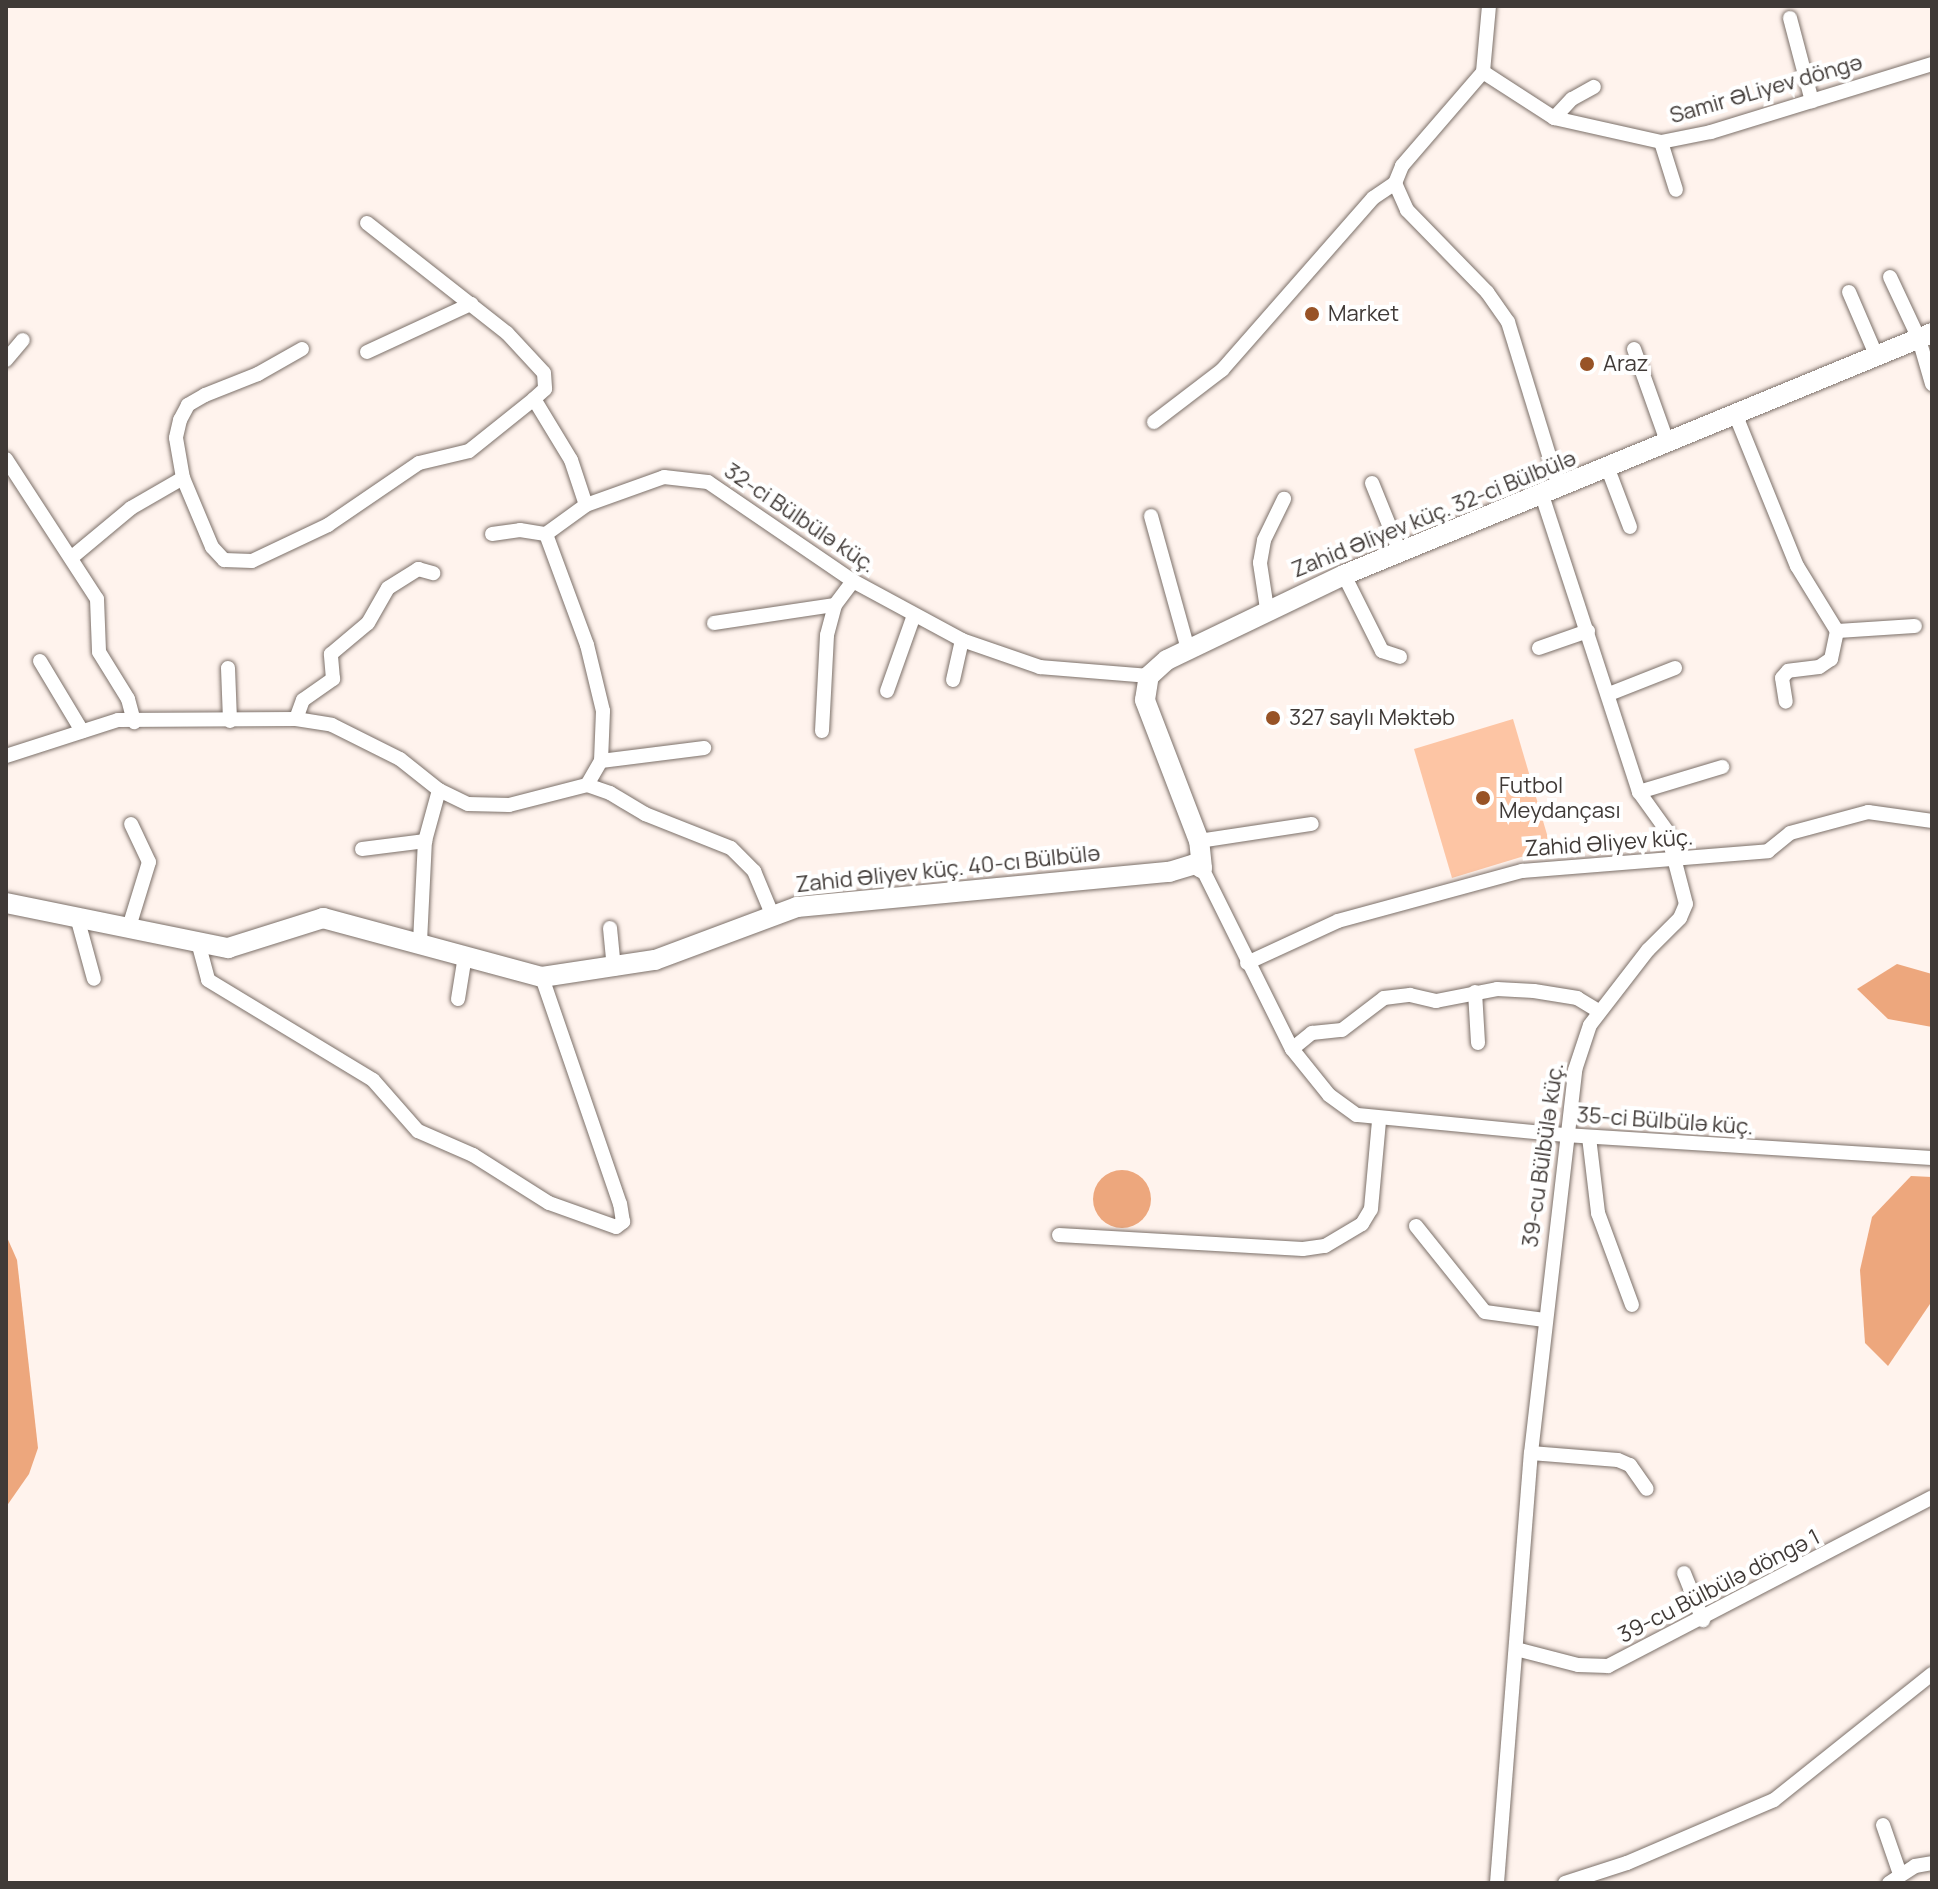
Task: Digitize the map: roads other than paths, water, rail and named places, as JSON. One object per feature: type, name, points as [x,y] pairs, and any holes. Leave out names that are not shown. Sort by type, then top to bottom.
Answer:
[{"type":"street","points":[[1154,422],[1222,370],[1373,198],[1395,183],[1402,166],[1483,72],[1489,6]]},
{"type":"street","points":[[1790,18],[1812,101]]},
{"type":"street","name":"Samir ƏLiyev döngə","points":[[1483,72],[1554,118],[1661,142],[1932,64]]},
{"type":"street","points":[[1554,118],[1572,99],[1594,87]]},
{"type":"street","points":[[1661,142],[1676,190]]},
{"type":"street","name":"39-cu Bülbülə küç.","points":[[1395,183],[1407,210],[1487,292],[1508,322],[1588,631],[1639,792],[1667,831],[1677,859],[1684,912],[1599,1011],[1582,1042],[1564,1135],[1531,1453],[1497,1883]]},
{"type":"street","points":[[302,349],[188,405],[176,438],[183,478],[217,555],[252,561],[328,525],[419,463],[469,451],[545,389],[544,373],[471,304],[367,223]]},
{"type":"street","points":[[1890,277],[1925,336],[1932,384]]},
{"type":"street","points":[[1849,292],[1877,357]]},
{"type":"street","points":[[367,352],[471,304]]},
{"type":"street","name":"Zahid Əliyev küç. 32-ci Bülbülə","points":[[1149,676],[1188,649],[1344,575],[1608,469],[1925,336]]},
{"type":"street","points":[[6,360],[23,340]]},
{"type":"street","points":[[1634,349],[1668,444]]},
{"type":"street","points":[[534,399],[571,460],[586,505]]},
{"type":"street","points":[[1736,416],[1797,566],[1837,631],[1831,659],[1819,667],[1788,671],[1782,678],[1786,702]]},
{"type":"street","points":[[6,459],[100,607],[99,652],[128,699],[134,722]]},
{"type":"street","points":[[1608,469],[1630,527]]},
{"type":"street","name":"32-ci Bülbülə küç.","points":[[546,534],[586,505],[664,477],[695,478],[723,491],[853,581],[913,618],[962,640],[1040,667],[1149,676]]},
{"type":"street","points":[[71,558],[131,508],[183,478]]},
{"type":"street","points":[[1372,483],[1400,552]]},
{"type":"street","points":[[1267,609],[1260,563],[1264,540],[1284,499]]},
{"type":"street","points":[[1151,516],[1188,649]]},
{"type":"street","points":[[492,534],[520,530],[546,534],[603,711],[601,761],[587,785]]},
{"type":"street","points":[[296,719],[303,700],[333,679],[334,649],[368,623],[388,588],[418,569],[433,573]]},
{"type":"street","points":[[1344,575],[1382,651],[1400,657]]},
{"type":"street","points":[[822,731],[826,647],[835,605],[853,581]]},
{"type":"street","points":[[714,623],[835,605]]},
{"type":"street","points":[[887,691],[913,618]]},
{"type":"street","points":[[1837,631],[1915,626]]},
{"type":"street","points":[[1539,648],[1588,631]]},
{"type":"street","points":[[953,680],[962,640]]},
{"type":"street","points":[[40,661],[82,731]]},
{"type":"street","points":[[228,668],[230,721]]},
{"type":"street","points":[[1609,694],[1675,668]]},
{"type":"street","points":[[1149,676],[1149,720],[1199,841],[1202,868]]},
{"type":"street","points":[[6,756],[104,722],[296,719],[364,738],[413,767],[439,790],[487,806],[587,785],[731,848],[754,871],[772,914]]},
{"type":"street","points":[[601,761],[704,748]]},
{"type":"street","points":[[1639,792],[1722,767]]},
{"type":"street","points":[[420,942],[425,841],[439,790]]},
{"type":"street","name":"Zahid Əliyev küç.","points":[[1247,963],[1338,921],[1522,871],[1768,851],[1790,833],[1868,812],[1932,821]]},
{"type":"street","points":[[129,927],[149,862],[131,824]]},
{"type":"street","points":[[1199,841],[1312,824]]},
{"type":"street","points":[[362,849],[425,841]]},
{"type":"street","name":"Zahid Əliyev küç. 40-cı Bülbülə","points":[[6,903],[198,942],[237,946],[323,918],[542,977],[614,969],[655,960],[772,914],[822,903],[1169,872],[1195,864],[1202,868]]},
{"type":"street","name":"35-ci Bülbülə küç.","points":[[1202,868],[1292,1049],[1346,1110],[1379,1121],[1932,1158]]},
{"type":"street","points":[[77,917],[94,979]]},
{"type":"street","points":[[610,928],[614,969]]},
{"type":"street","points":[[198,942],[208,980],[373,1080],[418,1131],[473,1155],[549,1203],[616,1227],[623,1222],[620,1204],[542,977]]},
{"type":"street","points":[[458,999],[465,956]]},
{"type":"street","points":[[1292,1049],[1312,1033],[1342,1030],[1384,998],[1410,995],[1436,1001],[1497,989],[1577,998],[1599,1011]]},
{"type":"street","points":[[1475,992],[1478,1043]]},
{"type":"street","points":[[1059,1235],[1303,1249],[1325,1246],[1362,1224],[1371,1209],[1379,1121]]},
{"type":"street","points":[[1589,1137],[1598,1213],[1632,1305]]},
{"type":"street","points":[[1416,1226],[1485,1312],[1544,1320]]},
{"type":"street","points":[[1531,1453],[1618,1460],[1630,1465],[1647,1489]]},
{"type":"street","name":"39-cu Bülbülə döngə 1","points":[[1516,1649],[1578,1665],[1608,1666],[1703,1620],[1932,1497]]},
{"type":"street","points":[[1684,1573],[1703,1620]]},
{"type":"street","points":[[1565,1883],[1627,1863],[1774,1800],[1932,1674]]},
{"type":"street","points":[[1883,1825],[1895,1878],[1932,1863]]},
{"type":"place","name":"Market","points":[[1312,314]]},
{"type":"place","name":"Araz","points":[[1587,364]]},
{"type":"place","name":"327 saylı Məktəb","points":[[1273,718]]},
{"type":"place","name":"Futbol Meydançası","points":[[1483,798]]}]
